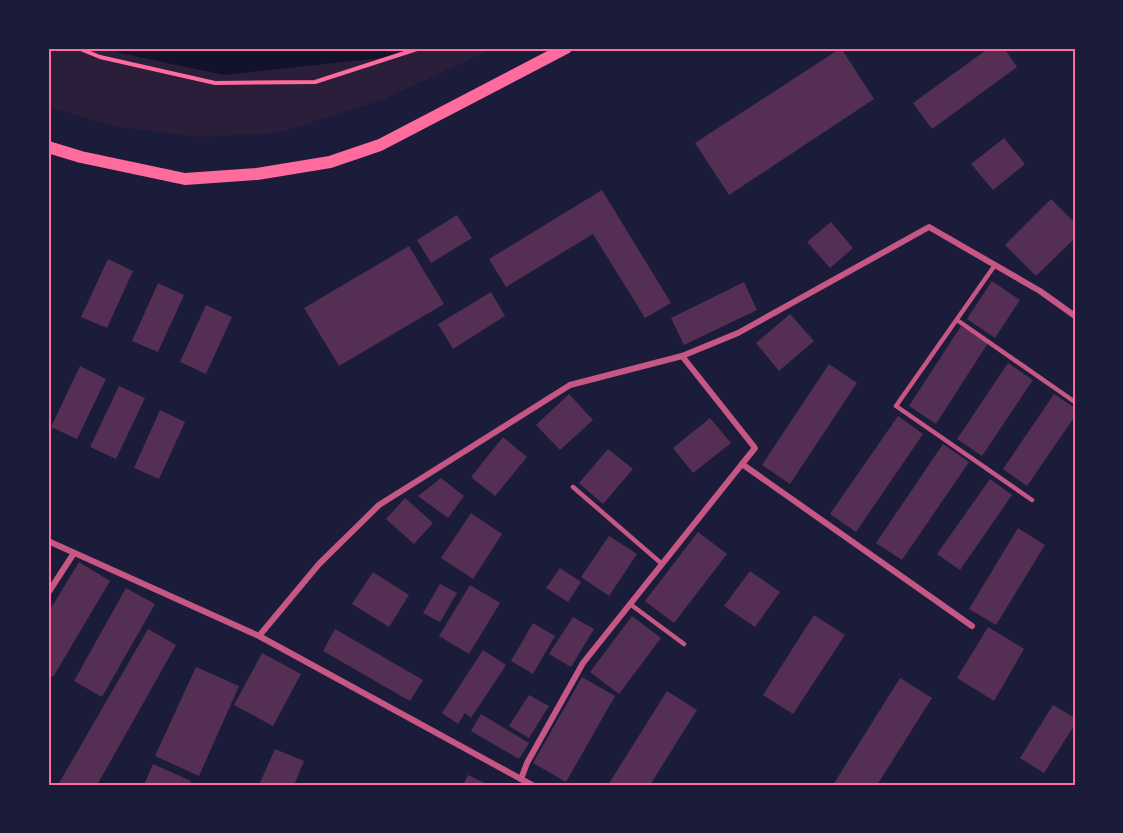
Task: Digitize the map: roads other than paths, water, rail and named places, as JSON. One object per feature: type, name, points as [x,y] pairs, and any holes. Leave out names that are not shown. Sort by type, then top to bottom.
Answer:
[{"type":"main road","points":[[48,147],[81,157],[184,179],[257,174],[330,162],[380,145],[566,48]]},
{"type":"street","points":[[259,636],[319,564],[379,505],[570,385],[682,356],[738,333],[929,227],[1040,291],[1075,316]]},
{"type":"street","points":[[521,779],[527,763],[583,663],[755,448],[682,356]]},
{"type":"street","points":[[742,464],[972,626]]},
{"type":"street","points":[[48,541],[259,636],[532,785]]},
{"type":"street","points":[[48,593],[74,553]]},
{"type":"lane","points":[[995,265],[896,406],[1032,500]]},
{"type":"lane","points":[[957,320],[1075,402]]},
{"type":"lane","points":[[573,487],[662,564]]},
{"type":"lane","points":[[630,604],[684,644]]}]
